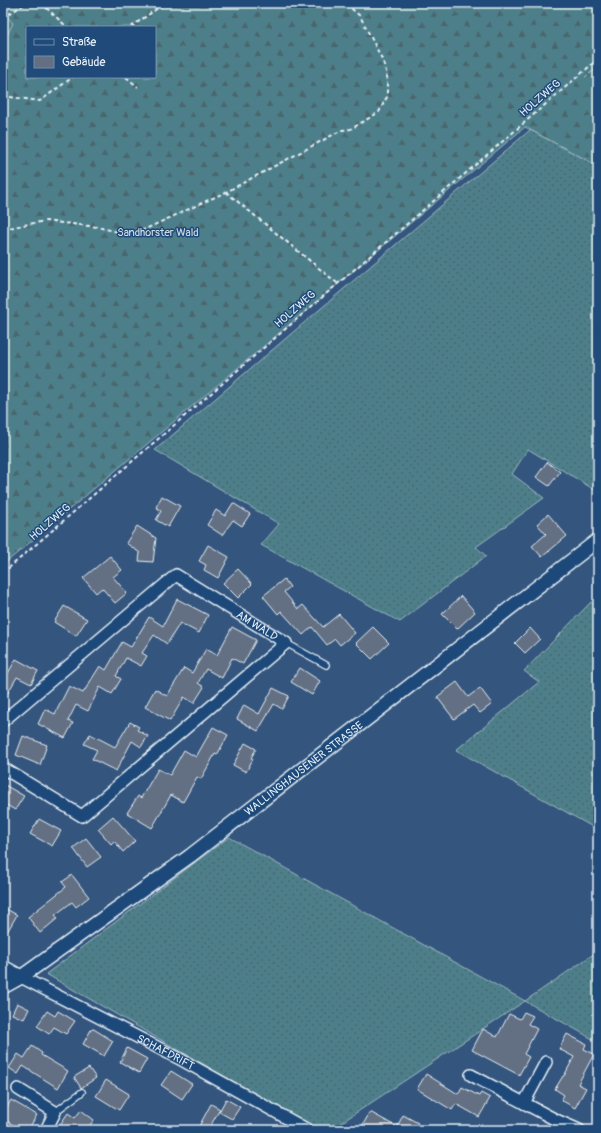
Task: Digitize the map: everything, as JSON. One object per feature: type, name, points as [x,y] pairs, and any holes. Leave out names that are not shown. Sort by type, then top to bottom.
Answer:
[{"type":"street","name":"WALLINGHAUSENER STRASSE","points":[[3,987],[21,978],[190,856],[598,540]]},
{"type":"street","name":"AM WALD","points":[[3,721],[176,575],[286,643],[82,816],[3,768]]},
{"type":"street","points":[[3,968],[21,978]]},
{"type":"street","name":"SCHAFDRIFT","points":[[21,978],[178,1058],[308,1130]]},
{"type":"street","points":[[524,1103],[546,1062]]},
{"type":"street","points":[[471,1075],[556,1120],[579,1130]]},
{"type":"street","points":[[18,1089],[55,1112],[46,1130]]},
{"type":"lane","points":[[286,643],[326,665]]},
{"type":"lane","points":[[55,1112],[82,1092]]},
{"type":"path","points":[[3,18],[26,3]]},
{"type":"path","points":[[41,3],[66,26]]},
{"type":"path","points":[[131,26],[165,3]]},
{"type":"path","points":[[3,229],[45,221],[98,227],[118,232],[141,231],[226,192],[342,130],[352,129],[379,112],[387,97],[387,75],[383,61],[360,16],[345,3]]},
{"type":"path","name":"HOLZWEG","points":[[3,573],[598,59]]},
{"type":"path","points":[[3,96],[40,101],[72,78]]},
{"type":"path","points":[[127,78],[138,87]]},
{"type":"path","points":[[226,192],[338,283]]},
{"type":"green space","name":"Sandhorster Wald","points":[[3,3],[598,3],[598,67],[585,77],[598,68],[598,166],[525,127],[3,565],[3,44],[13,23],[3,13]]},
{"type":"green space","points":[[3,13],[13,23],[3,44]]},
{"type":"green space","points":[[530,130],[598,166],[598,492],[528,449],[512,474],[544,498],[476,547],[486,556],[400,622],[261,545],[279,524],[155,450]]},
{"type":"green space","points":[[591,602],[598,606],[598,830],[456,750],[539,682],[524,671]]},
{"type":"green space","points":[[229,837],[525,1001],[330,1130],[318,1130],[46,974]]},
{"type":"green space","points":[[598,951],[598,1042],[525,1001]]},
{"type":"building","points":[[547,462],[560,472],[549,486],[536,477]]},
{"type":"building","points":[[162,496],[180,506],[168,527],[156,520],[161,511],[156,507]]},
{"type":"building","points":[[233,503],[250,514],[242,526],[233,520],[222,535],[207,525],[216,510],[225,516]]},
{"type":"building","points":[[548,514],[567,536],[542,557],[532,546],[546,534],[537,524]]},
{"type":"building","points":[[137,526],[156,538],[153,562],[139,561],[140,553],[126,543]]},
{"type":"building","points":[[208,545],[229,557],[218,578],[204,570],[206,565],[199,561]]},
{"type":"building","points":[[110,556],[122,570],[113,577],[127,593],[115,603],[102,588],[96,593],[83,578]]},
{"type":"building","points":[[238,569],[252,584],[238,598],[223,583]]},
{"type":"building","points":[[284,579],[290,587],[284,592],[298,609],[303,605],[323,627],[339,614],[355,633],[340,645],[335,639],[327,645],[312,627],[303,635],[281,611],[278,614],[263,596]]},
{"type":"building","points":[[461,596],[475,612],[457,629],[442,614]]},
{"type":"building","points":[[177,599],[208,615],[199,633],[180,623],[167,644],[154,635],[142,653],[147,656],[141,666],[126,658],[116,676],[121,679],[112,694],[100,687],[88,711],[76,705],[68,721],[73,723],[65,738],[38,724],[45,709],[55,714],[69,686],[83,693],[100,666],[106,670],[122,642],[131,647],[149,617],[163,626]]},
{"type":"building","points":[[64,606],[87,619],[76,636],[54,622]]},
{"type":"building","points":[[232,627],[256,640],[243,664],[232,658],[222,678],[206,669],[198,683],[204,687],[194,703],[184,697],[170,721],[145,707],[155,689],[167,696],[184,668],[192,673],[206,649],[217,655]]},
{"type":"building","points":[[373,627],[389,643],[372,659],[356,643]]},
{"type":"building","points":[[530,628],[540,639],[525,653],[515,643]]},
{"type":"building","points":[[16,659],[38,671],[31,684],[17,677],[3,701],[3,682]]},
{"type":"building","points":[[300,668],[320,681],[312,695],[291,682]]},
{"type":"building","points":[[457,682],[468,697],[480,688],[492,704],[480,713],[473,705],[454,719],[437,697]]},
{"type":"building","points":[[273,688],[289,696],[282,709],[274,704],[258,731],[237,719],[244,705],[259,714]]},
{"type":"building","points":[[130,722],[139,727],[137,730],[148,736],[141,747],[132,741],[116,771],[92,759],[97,750],[84,744],[90,734],[115,747]]},
{"type":"building","points":[[213,727],[228,735],[201,779],[197,777],[183,802],[171,795],[152,828],[127,813],[138,796],[141,798],[158,769],[170,775],[184,750],[196,757]]},
{"type":"building","points":[[23,736],[47,745],[40,765],[16,755]]},
{"type":"building","points":[[245,743],[256,749],[251,758],[253,759],[246,772],[233,765]]},
{"type":"building","points":[[3,784],[24,796],[15,810],[3,803]]},
{"type":"building","points":[[113,816],[135,841],[123,852],[114,841],[111,844],[98,829]]},
{"type":"building","points":[[39,819],[61,831],[52,846],[30,834]]},
{"type":"building","points":[[86,838],[101,857],[87,867],[73,848]]},
{"type":"building","points":[[72,875],[89,897],[76,907],[72,902],[55,915],[58,918],[40,933],[28,917],[66,887],[62,882]]},
{"type":"building","points":[[3,907],[17,915],[3,939]]},
{"type":"building","points":[[17,1003],[29,1009],[24,1019],[12,1014]]},
{"type":"building","points":[[47,1011],[55,1016],[58,1011],[75,1021],[66,1034],[54,1027],[49,1034],[37,1026]]},
{"type":"building","points":[[524,1012],[533,1016],[528,1024],[537,1029],[524,1054],[529,1057],[519,1075],[472,1050],[483,1029],[497,1037],[509,1014],[520,1019]]},
{"type":"building","points":[[92,1028],[113,1041],[104,1056],[83,1044]]},
{"type":"building","points":[[567,1034],[586,1044],[584,1049],[594,1054],[578,1084],[586,1088],[575,1108],[561,1100],[564,1095],[555,1089],[574,1057],[559,1049]]},
{"type":"building","points":[[32,1046],[42,1053],[41,1055],[68,1071],[58,1088],[23,1066],[18,1074],[9,1068],[18,1054],[24,1058]]},
{"type":"building","points":[[127,1048],[147,1059],[139,1073],[120,1062]]},
{"type":"building","points":[[89,1068],[96,1078],[81,1088],[74,1077]]},
{"type":"building","points":[[171,1071],[192,1084],[182,1099],[161,1085]]},
{"type":"building","points":[[426,1074],[458,1094],[462,1087],[479,1096],[481,1093],[490,1098],[479,1117],[456,1104],[452,1110],[417,1089]]},
{"type":"building","points":[[106,1080],[129,1094],[119,1110],[96,1096]]},
{"type":"building","points":[[226,1099],[240,1107],[232,1119],[219,1112]]},
{"type":"building","points":[[11,1100],[37,1115],[28,1130],[22,1130],[3,1119],[3,1114]]},
{"type":"building","points":[[211,1104],[220,1109],[208,1130],[197,1130]]},
{"type":"building","points":[[81,1110],[94,1120],[86,1130],[56,1130],[68,1113],[75,1118]]},
{"type":"building","points":[[370,1112],[397,1127],[403,1115],[418,1123],[414,1130],[360,1130]]}]
